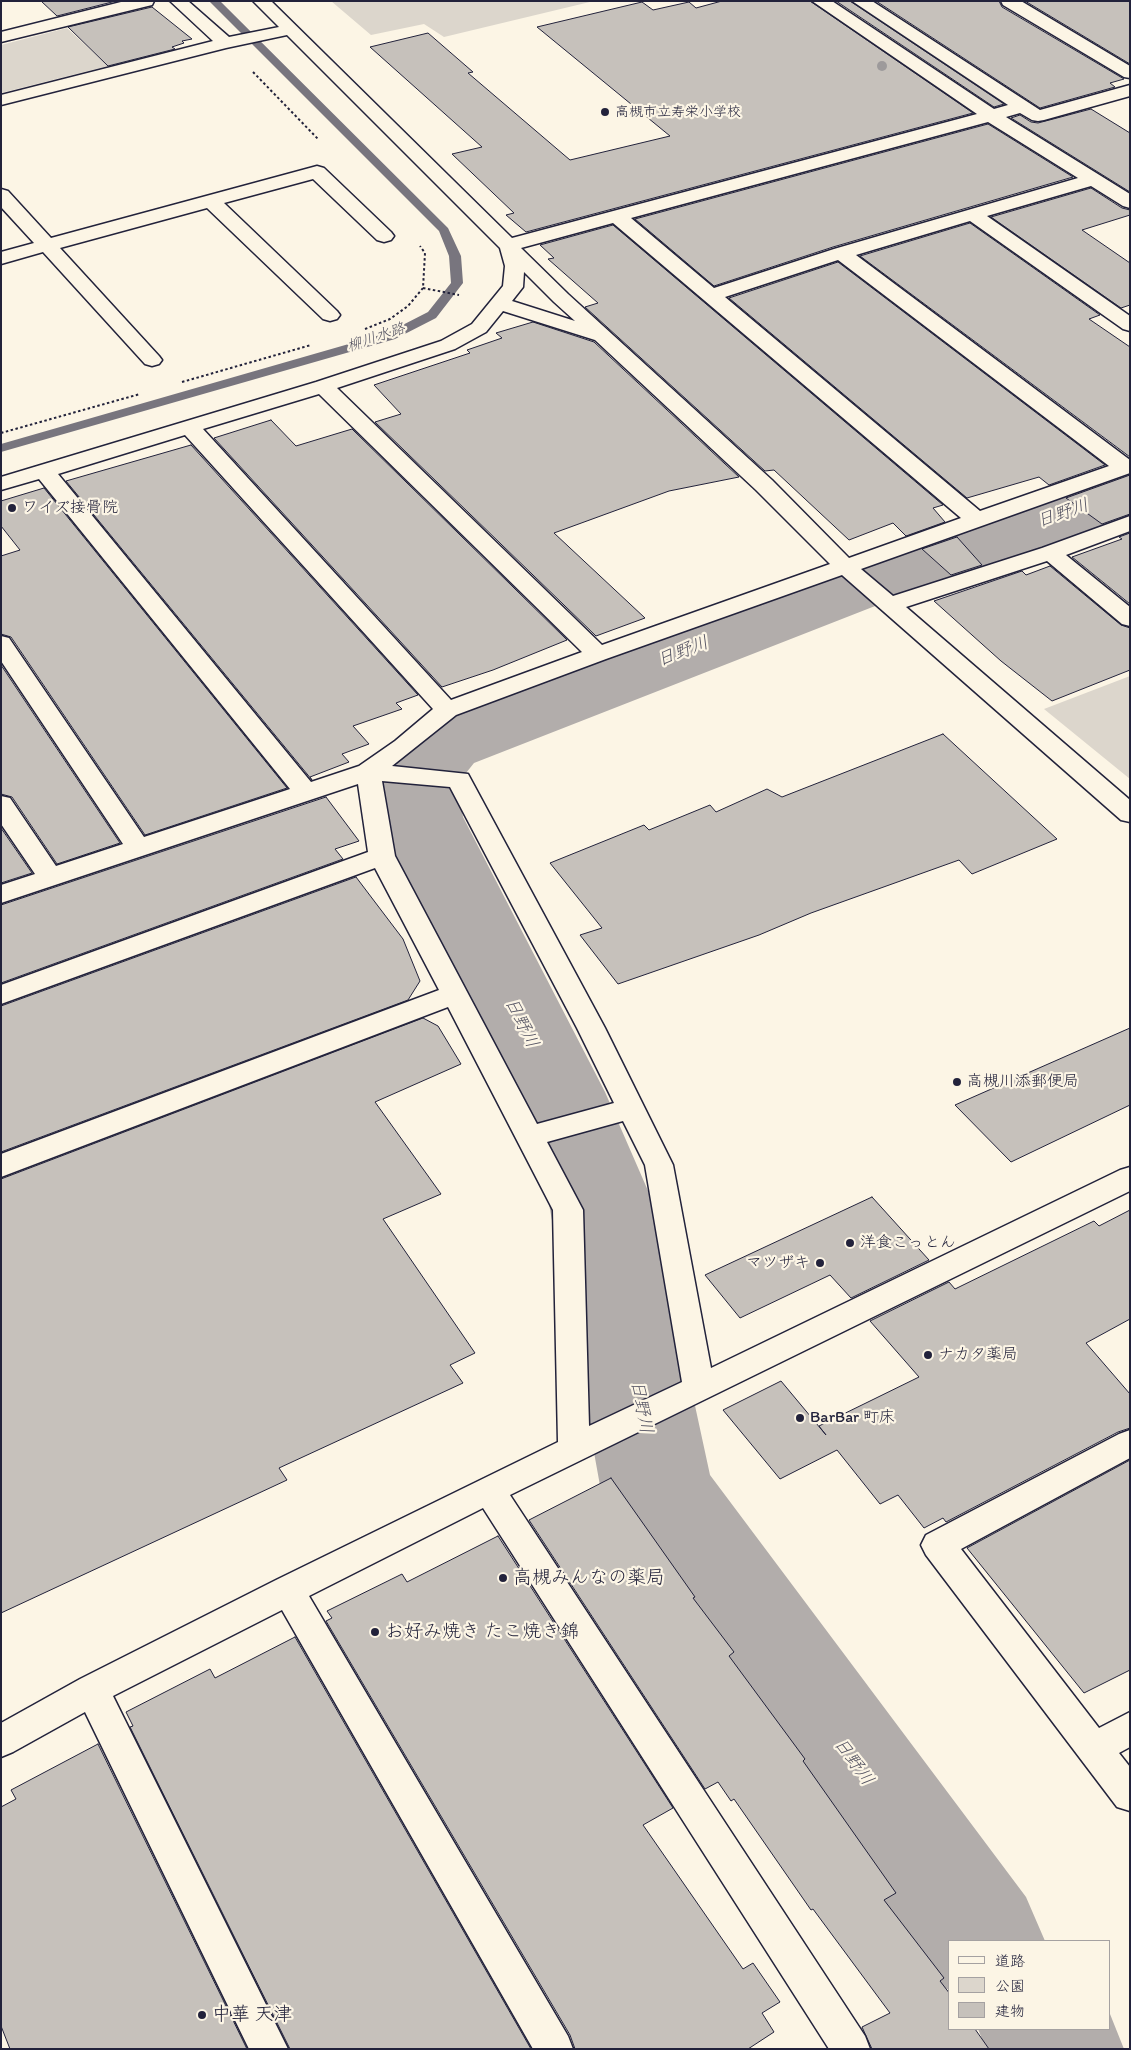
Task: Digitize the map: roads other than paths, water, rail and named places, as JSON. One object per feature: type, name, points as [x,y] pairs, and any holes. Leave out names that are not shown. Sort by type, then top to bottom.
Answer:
[{"type":"street","points":[[1,37],[146,1]]},
{"type":"street","points":[[178,1],[225,43]]},
{"type":"street","points":[[261,1],[603,337],[764,485],[849,570],[1130,814]]},
{"type":"street","points":[[820,1],[992,116],[1130,202]]},
{"type":"street","points":[[860,1],[1038,116],[1130,90]]},
{"type":"street","points":[[1009,1],[1130,73]]},
{"type":"street","points":[[1,100],[225,43],[291,29]]},
{"type":"street","points":[[509,245],[1022,107]]},
{"type":"street","points":[[1,258],[317,172],[384,236]]},
{"type":"street","points":[[711,295],[841,252],[1093,179]]},
{"type":"street","points":[[1,195],[152,360]]},
{"type":"street","points":[[211,201],[330,314]]},
{"type":"street","points":[[972,214],[1130,325]]},
{"type":"street","points":[[618,216],[977,520]]},
{"type":"street","points":[[1,484],[323,386],[448,345],[479,328],[513,287],[515,266],[509,245]]},
{"type":"street","points":[[841,252],[1128,467]]},
{"type":"street","points":[[500,304],[603,337]]},
{"type":"street","points":[[323,386],[598,654]]},
{"type":"street","points":[[188,427],[447,710]]},
{"type":"street","points":[[1,894],[368,772],[404,746],[447,710],[598,654],[849,570],[977,520],[1128,467]]},
{"type":"street","points":[[44,471],[306,792]]},
{"type":"street","points":[[886,601],[1050,554],[1130,523]]},
{"type":"street","points":[[1050,554],[1130,619]]},
{"type":"street","points":[[1,643],[138,848]]},
{"type":"street","points":[[368,772],[459,780],[591,1028],[659,1165],[699,1387]]},
{"type":"street","points":[[368,772],[382,856],[568,1210],[574,1448]]},
{"type":"street","points":[[1,804],[50,877]]},
{"type":"street","points":[[1,995],[382,856]]},
{"type":"street","points":[[1,1166],[455,994]]},
{"type":"street","points":[[530,1136],[631,1109]]},
{"type":"street","points":[[1,1741],[92,1690],[288,1590],[574,1448],[1130,1178]]},
{"type":"street","points":[[1130,1443],[938,1545],[1130,1795]]},
{"type":"street","points":[[489,1490],[851,2049]]},
{"type":"street","points":[[288,1590],[554,2049]]},
{"type":"street","points":[[92,1690],[269,2049]]},
{"type":"street","points":[[1094,1749],[1130,1728]]},
{"type":"waterway","name":"柳川水路","points":[[1,448],[391,336],[432,315],[457,283],[455,256],[444,230],[214,1]]},
{"type":"waterway","name":"日野川","points":[[980,1940],[657,1491],[598,1193],[556,1092],[419,817],[414,779],[444,744],[888,573],[1130,492]]},
{"type":"waterway","name":"日野川","points":[[1045,2030],[1058,2049]]},
{"type":"place","name":"高槻市立寿栄小学校","points":[[605,112]]},
{"type":"place","name":"ワイズ接骨院","points":[[12,508]]},
{"type":"place","name":"高槻川添郵便局","points":[[957,1082]]},
{"type":"place","name":"洋食こっとん","points":[[850,1243]]},
{"type":"place","name":"マツザキ","points":[[820,1263]]},
{"type":"place","name":"ナカタ薬局","points":[[928,1355]]},
{"type":"place","name":"BarBar 町床","points":[[800,1418]]},
{"type":"place","name":"高槻みんなの薬局","points":[[503,1578]]},
{"type":"place","name":"お好み焼き たこ焼き錦","points":[[375,1632]]},
{"type":"place","name":"中華 天津","points":[[202,2015]]}]
